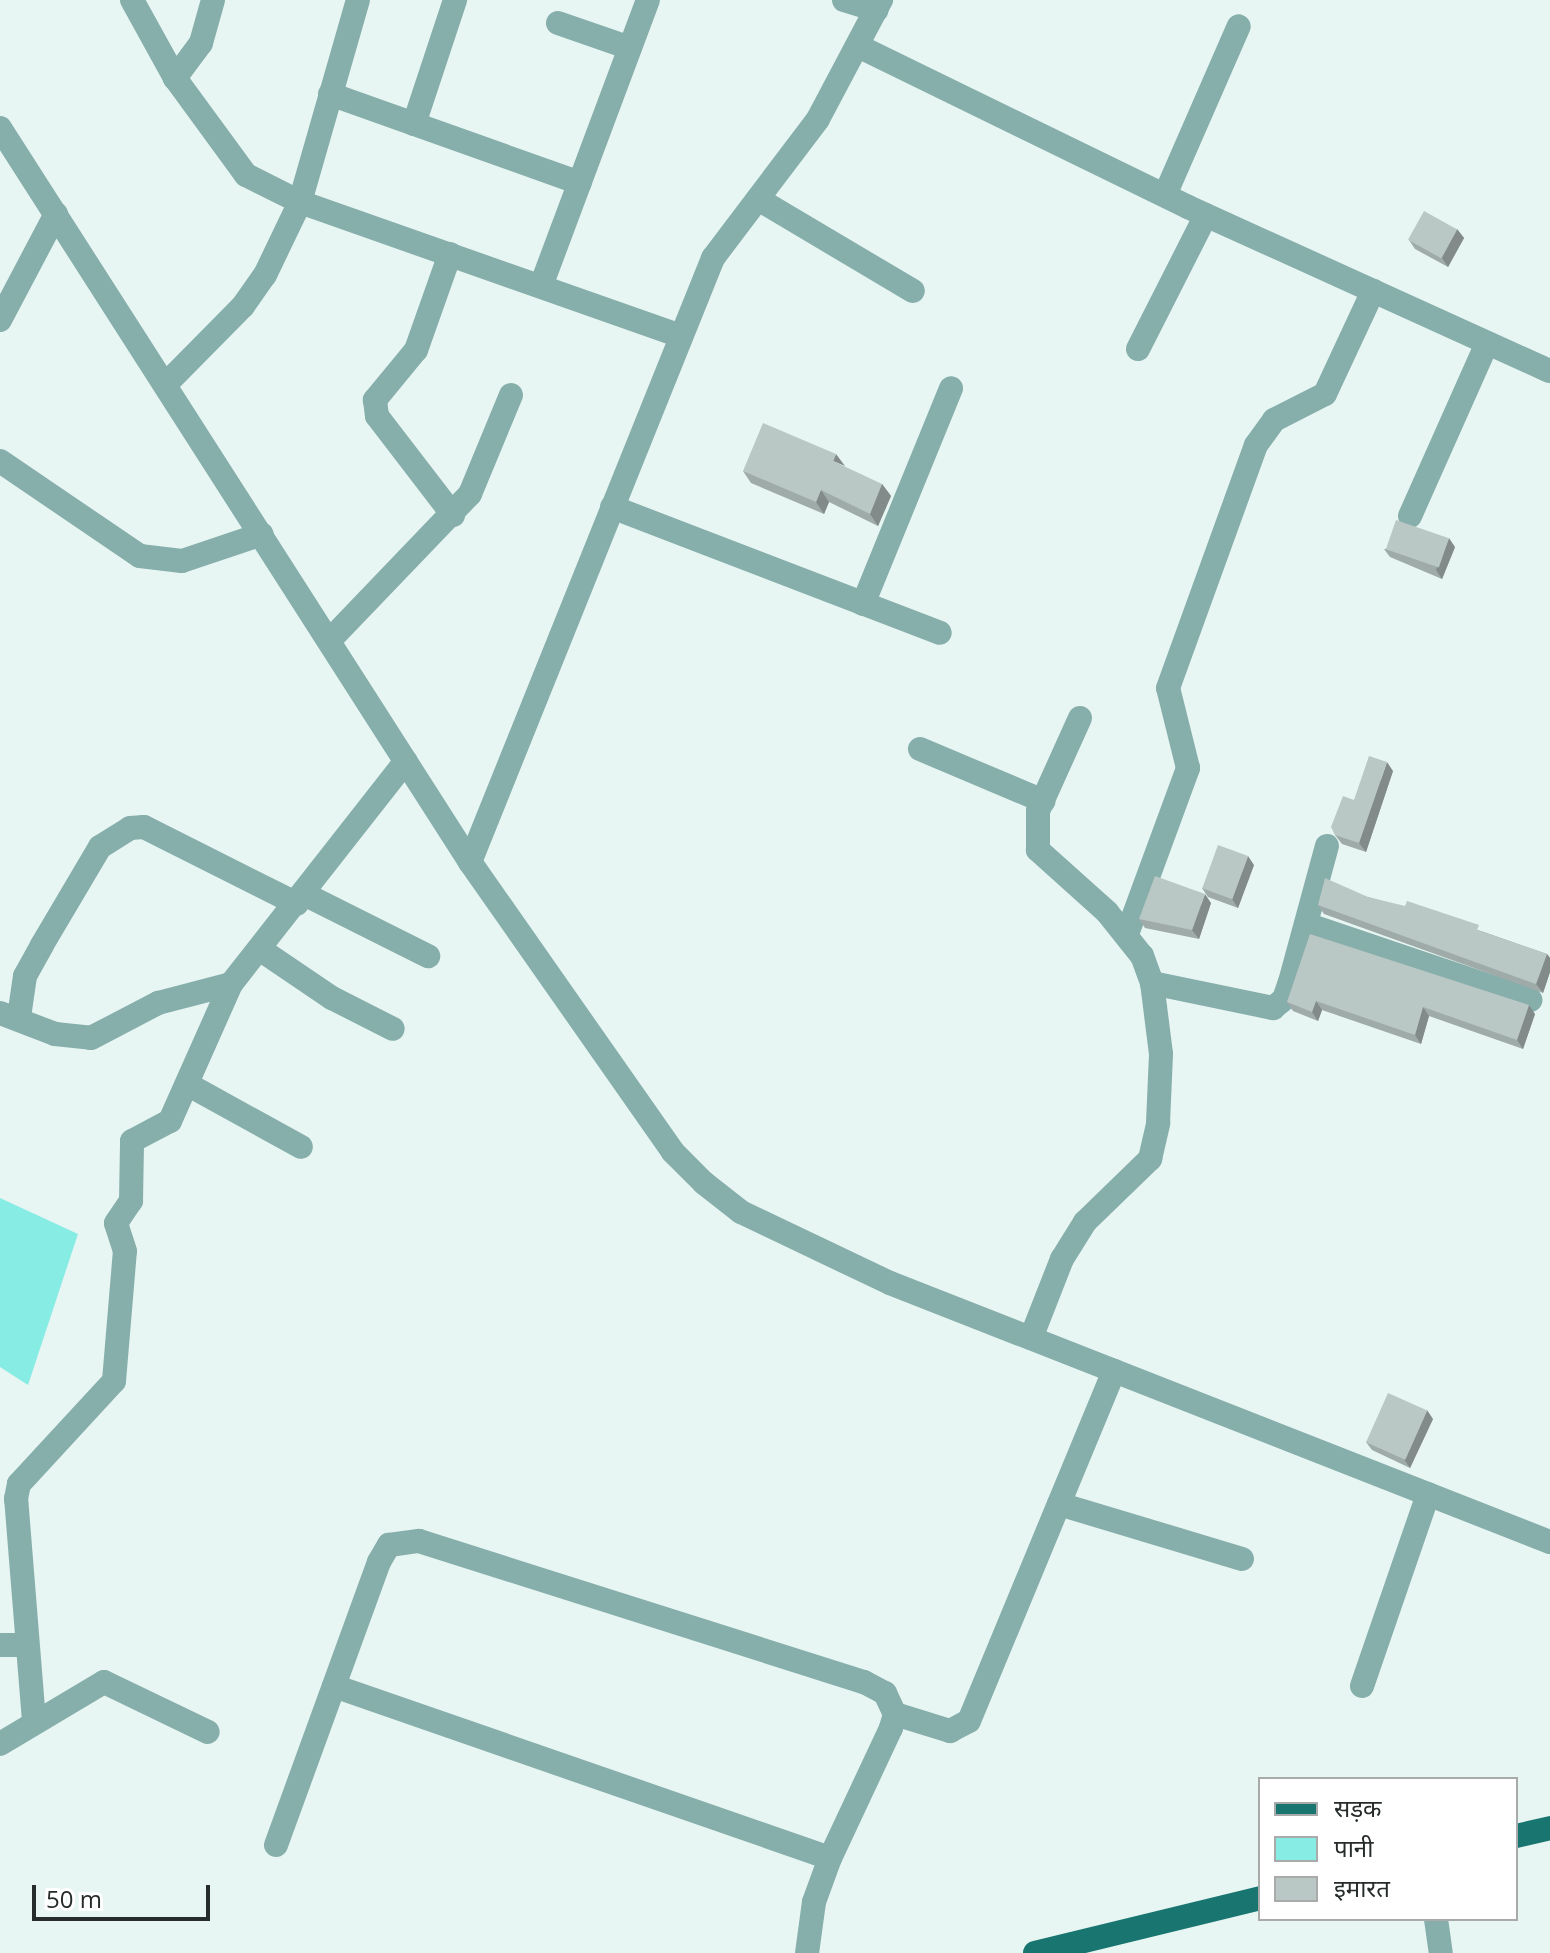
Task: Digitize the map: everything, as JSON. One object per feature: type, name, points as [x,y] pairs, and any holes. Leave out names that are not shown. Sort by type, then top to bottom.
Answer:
[{"type":"main road","points":[[1518,1836],[1550,1828]]},
{"type":"main road","points":[[1035,1953],[1258,1898]]},
{"type":"street","points":[[132,0],[175,78],[240,169],[300,202],[681,336]]},
{"type":"street","points":[[175,78],[201,43],[213,0]]},
{"type":"street","points":[[165,385],[243,306],[265,275],[300,202],[358,0]]},
{"type":"street","points":[[414,124],[455,0]]},
{"type":"street","points":[[541,286],[648,0]]},
{"type":"street","points":[[470,862],[713,258],[818,119],[879,5],[844,0]]},
{"type":"street","points":[[558,23],[630,48]]},
{"type":"street","points":[[1165,195],[1239,26]]},
{"type":"street","points":[[858,46],[1206,215],[1550,371]]},
{"type":"street","points":[[330,94],[580,183]]},
{"type":"street","points":[[0,128],[470,862],[673,1152],[704,1183],[755,1219],[890,1283],[1550,1542]]},
{"type":"street","points":[[758,199],[913,291]]},
{"type":"street","points":[[0,320],[56,214]]},
{"type":"street","points":[[1138,349],[1206,215]]},
{"type":"street","points":[[450,254],[416,350],[375,400],[377,416],[453,515]]},
{"type":"street","points":[[1127,934],[1188,768],[1168,688],[1256,445],[1274,420],[1325,394],[1373,291]]},
{"type":"street","points":[[1410,516],[1487,343]]},
{"type":"street","points":[[863,604],[951,388]]},
{"type":"street","points":[[330,640],[453,515],[478,480],[511,395]]},
{"type":"street","points":[[0,461],[140,556],[182,561],[262,534]]},
{"type":"street","points":[[612,507],[940,633]]},
{"type":"street","points":[[1031,1338],[1074,1238],[1150,1159],[1161,1075],[1152,983],[1127,934],[1038,850],[1034,832],[1043,801],[1080,718]]},
{"type":"street","points":[[920,749],[1043,801]]},
{"type":"street","points":[[34,1721],[19,1484],[114,1381],[125,1251],[116,1223],[131,1201],[132,1141],[170,1121],[231,984],[261,950],[406,761]]},
{"type":"street","points":[[231,984],[158,1003],[91,1038],[55,1034],[10,1015],[25,976],[100,847],[130,828],[144,827],[428,956]]},
{"type":"street","points":[[1152,983],[1273,1008],[1284,999],[1327,846]]},
{"type":"street","points":[[1306,924],[1530,1000]]},
{"type":"street","points":[[261,950],[341,1003],[393,1029]]},
{"type":"street","points":[[187,1084],[301,1147]]},
{"type":"street","points":[[895,1714],[950,1731],[969,1721],[1114,1371]]},
{"type":"street","points":[[1362,1686],[1428,1494]]},
{"type":"street","points":[[1059,1504],[1242,1559]]},
{"type":"street","points":[[276,1845],[379,1562],[389,1545],[410,1540],[864,1682],[885,1693],[895,1714],[877,1764],[830,1858],[814,1902],[807,1953]]},
{"type":"street","points":[[0,1645],[27,1645]]},
{"type":"street","points":[[0,1744],[104,1682],[208,1732]]},
{"type":"street","points":[[334,1686],[830,1858]]},
{"type":"street","points":[[1436,1921],[1441,1953]]},
{"type":"water","points":[[0,1198],[78,1234],[28,1385],[0,1367]]},
{"type":"building","points":[[1424,211],[1457,229],[1441,258],[1408,240]]},
{"type":"building","points":[[763,423],[836,454],[833,461],[882,484],[870,514],[821,490],[816,502],[743,471]]},
{"type":"building","points":[[1396,520],[1449,538],[1439,568],[1386,549]]},
{"type":"building","points":[[1369,756],[1387,762],[1359,843],[1335,835],[1331,827],[1343,796],[1354,800]]},
{"type":"building","points":[[1218,845],[1248,856],[1232,899],[1202,888]]},
{"type":"building","points":[[1155,876],[1205,894],[1192,930],[1139,919]]},
{"type":"building","points":[[1325,878],[1368,897],[1405,906],[1407,901],[1479,925],[1477,930],[1547,954],[1536,984],[1318,905]]},
{"type":"building","points":[[1310,934],[1529,1005],[1517,1040],[1423,1007],[1415,1035],[1316,1001],[1312,1012],[1287,1002]]},
{"type":"building","points":[[1388,1393],[1427,1410],[1405,1460],[1366,1442]]}]
